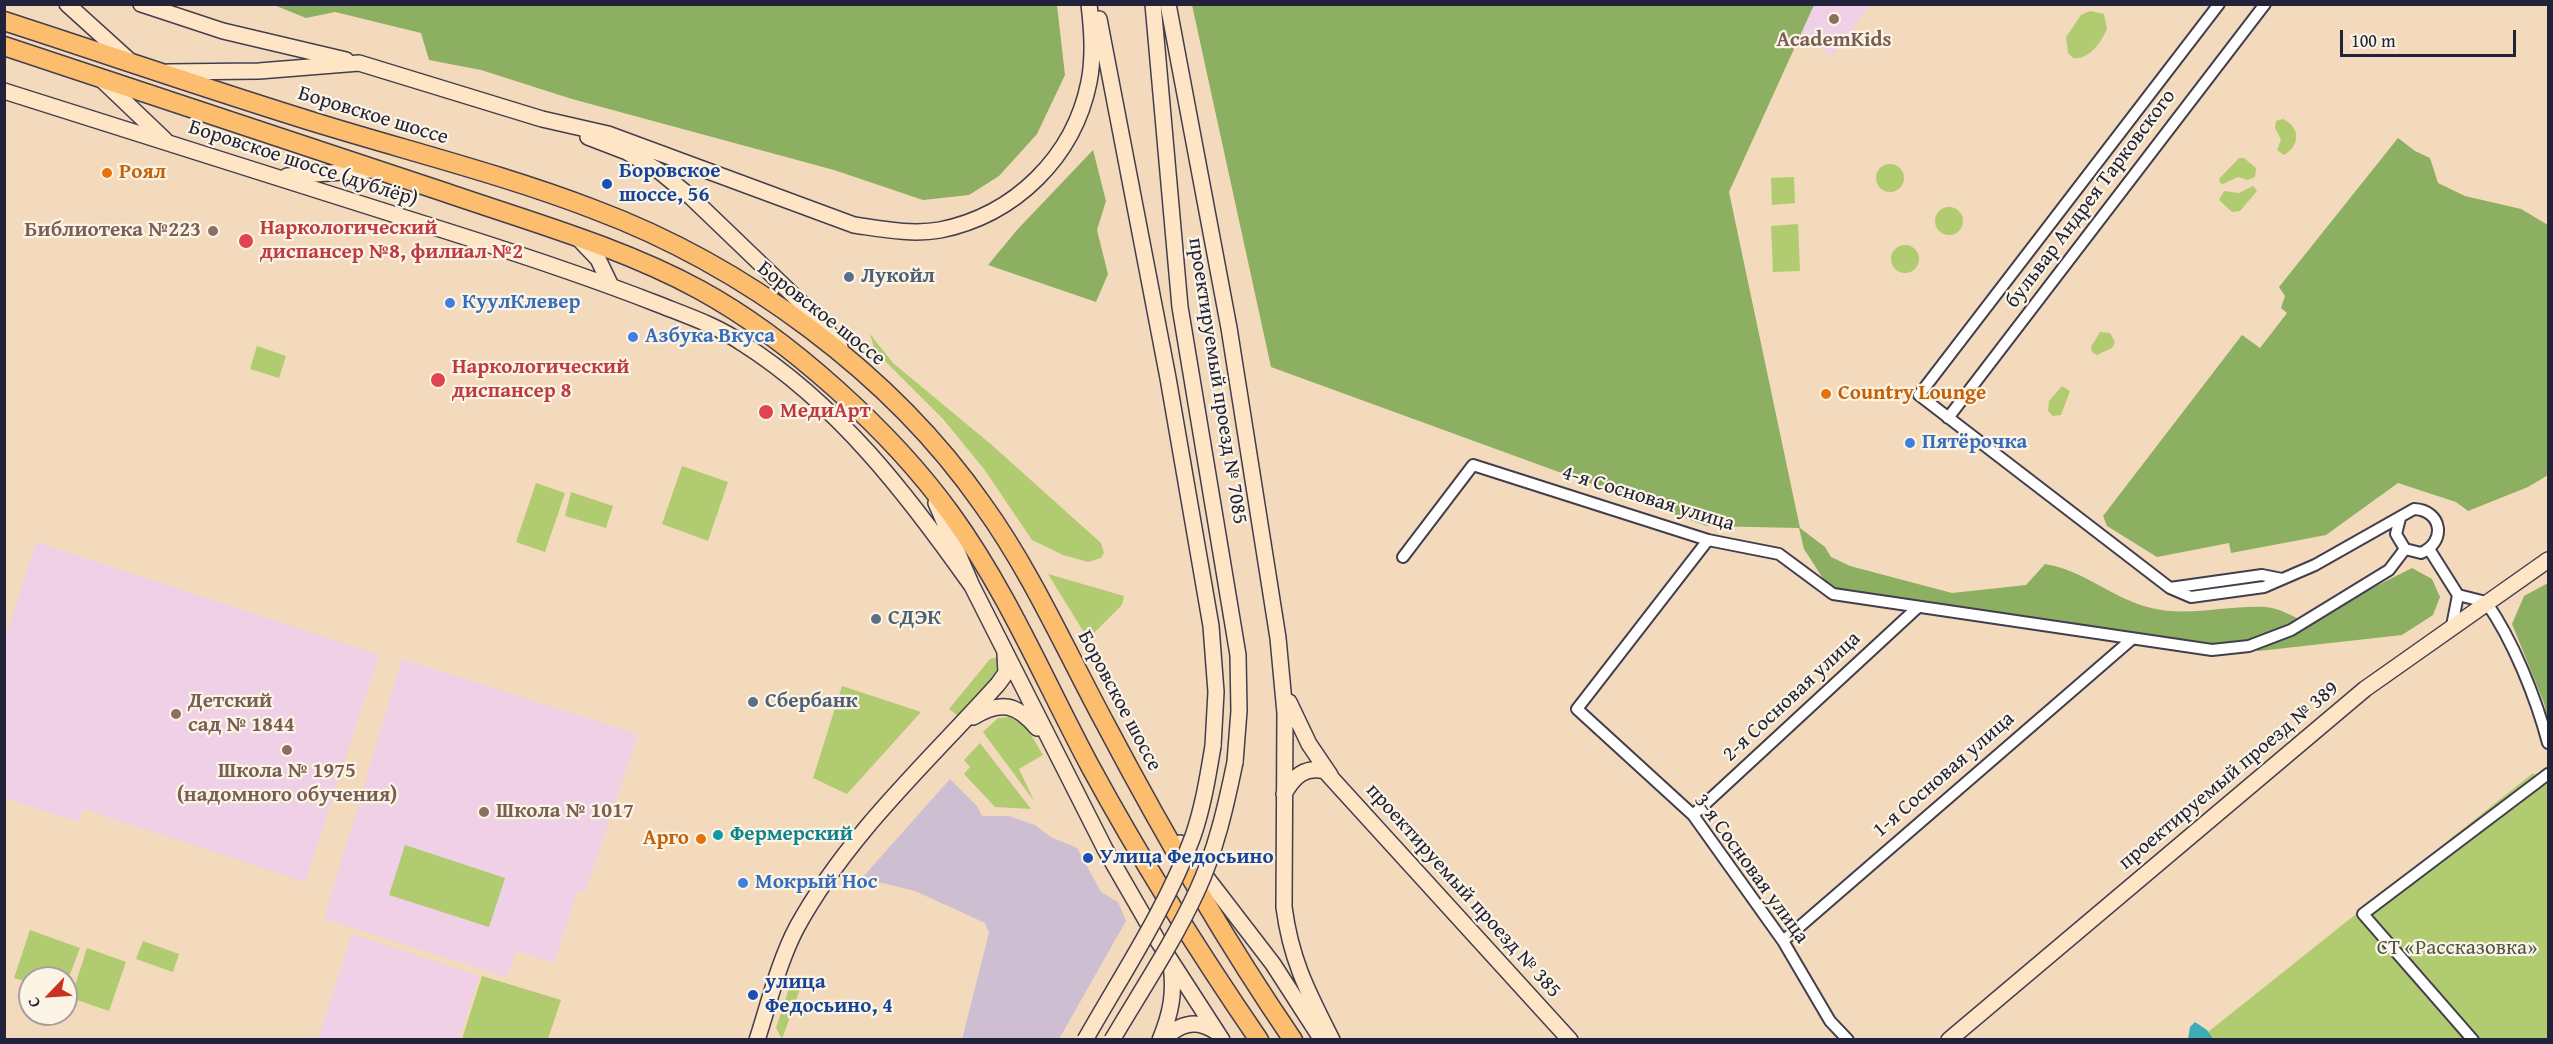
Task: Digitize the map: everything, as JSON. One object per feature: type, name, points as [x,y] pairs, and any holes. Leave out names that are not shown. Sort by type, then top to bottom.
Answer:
[{"type":"main road","points":[[67,4],[131,62]]},
{"type":"main road","points":[[141,4],[223,31],[359,63],[542,119],[627,152],[659,171],[692,198],[817,318],[855,366]]},
{"type":"main road","points":[[542,119],[608,134],[854,225],[897,232],[938,230],[975,221],[1009,203],[1039,177],[1063,148],[1078,120],[1089,81],[1093,42],[1089,4]]},
{"type":"main road","points":[[1085,1040],[1157,913],[1193,834],[1213,746],[1216,692],[1209,615],[1168,378],[1096,4]]},
{"type":"main road","name":"проектируемый проезд № 7085","points":[[1112,1040],[1176,933],[1198,890],[1226,810],[1239,711],[1238,655],[1180,307],[1153,4]]},
{"type":"main road","points":[[1168,4],[1229,328],[1269,569],[1285,713],[1284,907],[1288,939],[1298,972],[1332,1040]]},
{"type":"main road","name":"Боровское шоссе","points":[[4,21],[594,209],[703,258],[739,279],[855,366],[936,444],[983,503],[1032,584],[1120,753],[1204,899],[1293,1040]]},
{"type":"main road","points":[[4,46],[578,238],[687,283],[764,332],[834,389],[912,465],[954,517],[987,569],[1123,824],[1183,925],[1259,1040]]},
{"type":"main road","points":[[159,71],[213,73],[359,63]]},
{"type":"main road","points":[[100,78],[170,144]]},
{"type":"main road","name":"Боровское шоссе (дублёр)","points":[[4,91],[611,286],[722,331],[762,357],[807,392],[857,438],[903,492],[972,586]]},
{"type":"main road","points":[[269,175],[300,176],[345,170],[378,170]]},
{"type":"main road","points":[[578,238],[598,259],[611,286]]},
{"type":"main road","points":[[912,465],[947,525],[972,586],[1001,639],[1051,745],[1108,855],[1171,962],[1220,1036]]},
{"type":"main road","name":"проектируемый проезд № 389","points":[[1949,1040],[2365,689],[2548,560]]},
{"type":"main road","points":[[757,1040],[790,945],[822,887],[877,814],[1006,673],[1008,666],[1001,639]]},
{"type":"main road","name":"проектируемый проезд № 385","points":[[1281,675],[1295,718],[1328,773],[1570,1040]]},
{"type":"main road","points":[[962,723],[988,709],[1013,708],[1029,718],[1051,745]]},
{"type":"main road","points":[[1120,753],[1192,860],[1273,964],[1322,1040]]},
{"type":"main road","points":[[1284,794],[1290,782],[1306,770],[1328,773]]},
{"type":"main road","points":[[1161,1040],[1170,1016],[1174,988],[1171,962]]},
{"type":"main road","points":[[1161,1040],[1185,1024],[1206,1025],[1220,1036]]},
{"type":"street","name":"бульвар Андрея Тарковского","points":[[2219,4],[1919,395],[1948,418],[2265,4]]},
{"type":"street","points":[[1948,418],[2170,588],[2191,597],[2264,587],[2316,565],[2414,510],[2422,510],[2436,519],[2439,536],[2429,549],[2421,553],[2405,549],[2396,534],[2400,518]]},
{"type":"street","name":"4-я Сосновая улица","points":[[1403,557],[1473,465],[1708,540],[1779,554],[1833,594],[2212,650],[2249,646],[2291,630],[2337,604],[2389,570],[2405,549]]},
{"type":"street","name":"3-я Сосновая улица","points":[[1708,540],[1578,709],[1693,815],[1783,941],[1830,1022],[1848,1040]]},
{"type":"street","points":[[2429,549],[2458,595],[2452,626]]},
{"type":"street","points":[[2458,595],[2486,602],[2498,618],[2538,704],[2548,743]]},
{"type":"street","name":"2-я Сосновая улица","points":[[1693,815],[1917,608]]},
{"type":"street","name":"1-я Сосновая улица","points":[[1783,941],[2132,639]]},
{"type":"street","points":[[2473,1040],[2363,914],[2548,774]]},
{"type":"shaded area","name":"AcademKids","points":[[1814,4],[1871,5],[1831,56],[1801,34]]},
{"type":"shaded area","points":[[36,542],[379,655],[305,882],[83,809],[78,822],[5,798],[5,639]]},
{"type":"shaded area","name":"Школа № 1017","points":[[402,659],[638,734],[585,893],[577,891],[554,963],[516,951],[507,977],[324,919]]},
{"type":"shaded area","points":[[950,779],[977,806],[982,816],[1009,816],[1035,825],[1051,837],[1077,848],[1101,892],[1118,902],[1126,921],[1059,1039],[962,1039],[989,933],[985,923],[915,891],[862,878]]},
{"type":"shaded area","points":[[352,934],[479,976],[459,1039],[318,1039]]},
{"type":"green space","points":[[274,5],[1057,5],[1065,75],[1037,134],[999,176],[969,195],[923,200],[834,170],[572,99],[481,70],[429,60],[421,33],[335,12],[306,18]]},
{"type":"green space","points":[[1192,5],[1814,5],[1729,192],[1800,528],[1825,547],[1831,557],[1850,566],[1952,593],[2026,585],[2045,564],[2073,572],[2137,604],[2151,608],[2194,611],[2266,607],[2305,622],[2412,568],[2432,579],[2440,597],[2433,615],[2402,635],[2259,651],[1932,611],[1833,594],[1804,549],[1799,528],[1707,526],[1271,367]]},
{"type":"green space","points":[[2090,11],[2104,14],[2107,29],[2090,53],[2073,58],[2068,53],[2066,37],[2081,15]]},
{"type":"green space","points":[[2283,119],[2293,127],[2296,136],[2296,141],[2290,151],[2284,155],[2277,150],[2281,139],[2275,128],[2276,121]]},
{"type":"green space","points":[[2398,138],[2415,151],[2430,158],[2438,183],[2465,196],[2521,209],[2548,225],[2548,475],[2528,487],[2468,511],[2456,502],[2398,483],[2326,535],[2231,553],[2229,543],[2157,557],[2107,526],[2103,516],[2242,335],[2260,348],[2287,313],[2281,308],[2285,296],[2279,287]]},
{"type":"green space","points":[[1093,150],[1106,201],[1097,230],[1108,274],[1096,302],[988,265],[1017,230]]},
{"type":"green space","points":[[2239,158],[2244,158],[2256,168],[2255,177],[2248,180],[2238,177],[2223,184],[2220,183],[2219,179]]},
{"type":"green space","points":[[1890,164],[1900,168],[1904,178],[1900,188],[1890,192],[1880,188],[1876,178],[1880,168]]},
{"type":"green space","points":[[1794,177],[1795,203],[1772,205],[1771,178]]},
{"type":"green space","points":[[2253,186],[2257,191],[2240,211],[2232,212],[2219,200],[2224,191],[2239,193]]},
{"type":"green space","points":[[1949,207],[1959,211],[1963,221],[1959,231],[1949,235],[1939,231],[1935,221],[1939,211]]},
{"type":"green space","points":[[1798,224],[1800,271],[1773,272],[1771,226]]},
{"type":"green space","points":[[1905,245],[1915,249],[1919,259],[1915,269],[1905,273],[1895,269],[1891,259],[1895,249]]},
{"type":"green space","points":[[2100,332],[2110,333],[2115,342],[2112,348],[2097,355],[2092,352],[2091,347]]},
{"type":"green space","points":[[870,334],[893,363],[993,446],[1101,543],[1104,553],[1101,558],[1088,562],[1063,555],[1032,540],[984,469],[943,419],[875,351]]},
{"type":"green space","points":[[257,346],[286,356],[279,378],[250,369]]},
{"type":"green space","points":[[2062,386],[2070,391],[2061,415],[2053,416],[2048,411],[2049,401]]},
{"type":"green space","points":[[682,466],[728,482],[708,541],[662,524]]},
{"type":"green space","points":[[536,483],[565,493],[545,552],[516,542]]},
{"type":"green space","points":[[571,492],[613,506],[606,528],[565,516]]},
{"type":"green space","points":[[1048,574],[1124,596],[1122,605],[1088,639]]},
{"type":"green space","points":[[2548,583],[2548,722],[2544,703],[2512,624],[2524,596]]},
{"type":"green space","points":[[999,657],[998,672],[958,716],[949,709],[990,659]]},
{"type":"green space","points":[[842,686],[921,712],[847,794],[813,778]]},
{"type":"green space","points":[[1010,717],[1027,728],[1043,755],[1019,769],[1034,801],[983,732],[998,718]]},
{"type":"green space","points":[[980,743],[1031,809],[995,807],[964,774],[970,767],[964,760]]},
{"type":"green space","name":"СТ «Рассказовка»","points":[[2533,773],[2548,786],[2548,1039],[2198,1040]]},
{"type":"green space","points":[[405,845],[505,878],[489,927],[389,895]]},
{"type":"green space","points":[[30,930],[80,948],[73,966],[18,966]]},
{"type":"green space","points":[[143,941],[179,954],[173,972],[136,959]]},
{"type":"green space","points":[[87,948],[126,962],[109,1011],[78,1000],[78,976]]},
{"type":"green space","points":[[18,966],[18,979],[14,978]]},
{"type":"green space","points":[[482,976],[561,1000],[548,1039],[462,1039]]},
{"type":"green space","points":[[797,978],[804,978],[782,1039],[776,1028],[791,982]]},
{"type":"water","points":[[2195,1022],[2207,1030],[2213,1039],[2188,1039],[2190,1027]]},
{"type":"place","name":"AcademKids","points":[[1834,19]]},
{"type":"place","name":"Роял","points":[[107,173]]},
{"type":"place","name":"Боровское шоссе, 56","points":[[607,184]]},
{"type":"place","name":"Библиотека №223","points":[[213,231]]},
{"type":"place","name":"Наркологический диспансер №8, филиал №2","points":[[246,241]]},
{"type":"place","name":"Лукойл","points":[[849,277]]},
{"type":"place","name":"КуулКлевер","points":[[450,303]]},
{"type":"place","name":"Азбука Вкуса","points":[[633,337]]},
{"type":"place","name":"Наркологический диспансер 8","points":[[438,380]]},
{"type":"place","name":"Country Lounge","points":[[1826,394]]},
{"type":"place","name":"МедиАрт","points":[[766,412]]},
{"type":"place","name":"Пятёрочка","points":[[1910,443]]},
{"type":"place","name":"СДЭК","points":[[876,619]]},
{"type":"place","name":"Сбербанк","points":[[753,702]]},
{"type":"place","name":"Детский сад № 1844","points":[[176,714]]},
{"type":"place","name":"Школа № 1975 (надомного обучения)","points":[[287,750]]},
{"type":"place","name":"Школа № 1017","points":[[484,812]]},
{"type":"place","name":"Фермерский","points":[[718,835]]},
{"type":"place","name":"Арго","points":[[701,839]]},
{"type":"place","name":"Улица Федосьино","points":[[1088,858]]},
{"type":"place","name":"Мокрый Нос","points":[[743,883]]},
{"type":"place","name":"улица Федосьино, 4","points":[[753,995]]}]
